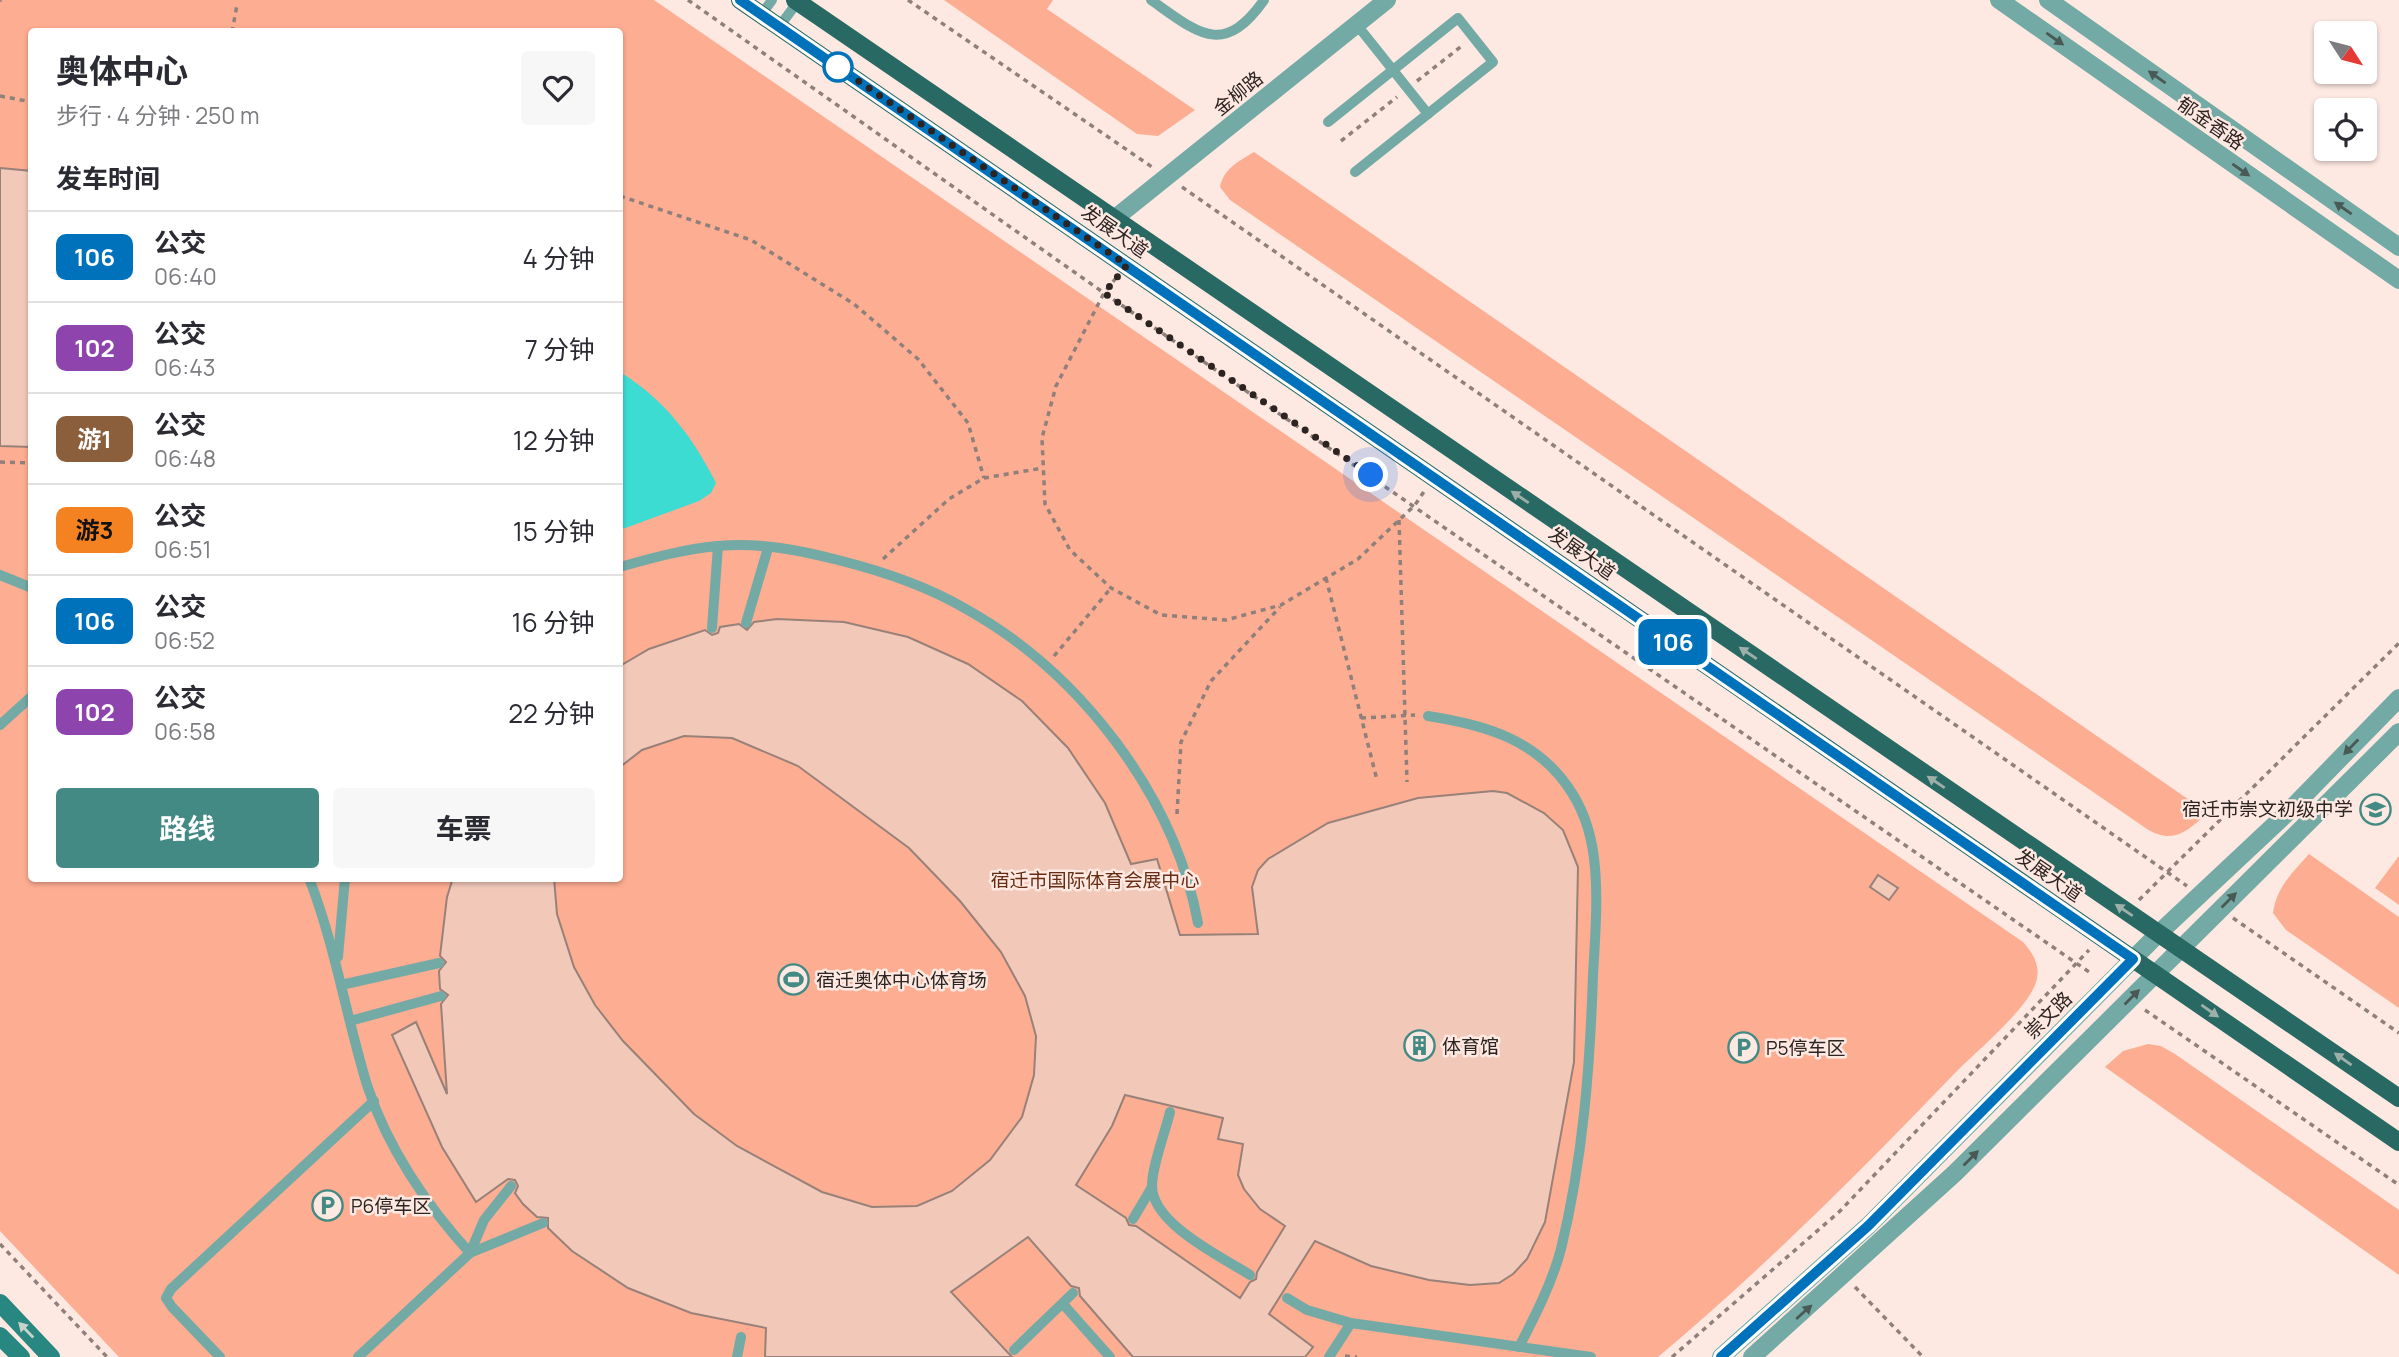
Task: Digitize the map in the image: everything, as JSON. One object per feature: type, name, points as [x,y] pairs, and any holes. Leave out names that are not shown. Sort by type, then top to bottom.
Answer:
[{"type":"main road","name":"发展大道","points":[[740,0],[767,7],[779,27],[2399,1142]]},
{"type":"main road","name":"发展大道","points":[[798,1],[2399,1098]]},
{"type":"main road","points":[[0,1303],[51,1357]]},
{"type":"main road","points":[[0,1335],[21,1357]]},
{"type":"street","name":"金柳路","points":[[1114,219],[1387,0]]},
{"type":"street","name":"郁金香路","points":[[1999,0],[2399,280]]},
{"type":"street","name":"郁金香路","points":[[2048,0],[2399,247]]},
{"type":"street","name":"崇文路","points":[[1721,1357],[1868,1226],[2158,934],[2286,814],[2399,698]]},
{"type":"street","points":[[1752,1357],[1955,1173],[2399,732]]},
{"type":"lane","points":[[1151,0],[1196,32],[1211,37],[1238,29],[1264,0]]},
{"type":"lane","points":[[779,27],[798,1]]},
{"type":"lane","points":[[1328,122],[1458,18],[1493,62],[1355,172]]},
{"type":"lane","points":[[1357,25],[1428,114]]},
{"type":"lane","points":[[712,628],[718,546]]},
{"type":"lane","points":[[623,566],[667,554],[718,546],[801,551],[920,586],[966,608],[1006,634],[1046,666],[1103,725],[1150,794],[1175,848],[1194,901],[1198,923]]},
{"type":"lane","points":[[746,623],[768,548]]},
{"type":"lane","points":[[0,575],[28,586]]},
{"type":"lane","points":[[0,725],[28,700]]},
{"type":"lane","points":[[1427,716],[1472,723],[1505,735],[1549,763],[1581,810],[1595,869],[1591,1039],[1574,1185],[1560,1251],[1548,1288],[1519,1347]]},
{"type":"lane","points":[[311,882],[327,923],[350,1021],[374,1101],[387,1133],[437,1217],[470,1253]]},
{"type":"lane","points":[[337,972],[345,882]]},
{"type":"lane","points":[[341,985],[439,963]]},
{"type":"lane","points":[[350,1021],[441,996]]},
{"type":"lane","points":[[220,1357],[172,1307],[166,1298],[171,1289],[374,1101]]},
{"type":"lane","points":[[1133,1219],[1152,1187],[1170,1112]]},
{"type":"lane","points":[[470,1253],[484,1220],[511,1186]]},
{"type":"lane","points":[[1152,1187],[1159,1209],[1170,1221],[1191,1239],[1250,1275]]},
{"type":"lane","points":[[358,1357],[470,1253],[542,1223]]},
{"type":"lane","points":[[1014,1350],[1073,1293]]},
{"type":"lane","points":[[1287,1298],[1307,1310],[1351,1323],[1591,1357]]},
{"type":"lane","points":[[1062,1304],[1110,1357]]},
{"type":"lane","points":[[1329,1357],[1351,1323]]},
{"type":"lane","points":[[737,1357],[741,1337]]},
{"type":"path","points":[[688,0],[1104,293],[2108,985]]},
{"type":"path","points":[[908,0],[2199,895]]},
{"type":"path","points":[[233,28],[237,5]]},
{"type":"path","points":[[0,96],[28,101]]},
{"type":"path","points":[[623,197],[751,240],[854,303],[918,359],[968,423],[984,478]]},
{"type":"path","points":[[1127,265],[1104,293],[1056,386],[1042,438],[1045,504],[1070,550],[1111,588],[1161,614],[1226,620],[1281,605],[1357,559],[1415,505],[1434,477]]},
{"type":"path","points":[[0,462],[28,463]]},
{"type":"path","points":[[872,570],[949,499],[984,478],[1043,468]]},
{"type":"path","points":[[1399,520],[1407,782]]},
{"type":"path","points":[[1326,578],[1377,780]]},
{"type":"path","points":[[1046,666],[1111,588]]},
{"type":"path","points":[[1175,848],[1181,742],[1211,681],[1281,605]]},
{"type":"path","points":[[2127,912],[2399,643]]},
{"type":"path","points":[[1361,718],[1427,716]]},
{"type":"path","points":[[2220,909],[2399,1033]]},
{"type":"path","points":[[1672,1357],[1839,1212],[2102,937]]},
{"type":"path","points":[[2130,999],[2399,1185]]},
{"type":"path","points":[[0,1244],[107,1357]]},
{"type":"path","points":[[1844,1275],[1923,1357]]},
{"type":"green space","name":"宿迁市国际体育会展中心","points":[[0,0],[654,0],[2023,942],[2037,967],[2037,979],[2029,996],[2000,1030],[1811,1218],[1736,1289],[1658,1357],[119,1357],[0,1231]]},
{"type":"green space","points":[[944,0],[1053,0],[1047,9],[1195,110],[1158,136],[1137,134]]},
{"type":"green space","points":[[1254,152],[2208,813],[2187,830],[2173,836],[2157,834],[2147,829],[1230,200],[1220,187],[1222,180],[1232,166]]},
{"type":"green space","points":[[2309,854],[2399,917],[2399,1008],[2286,930],[2273,913],[2281,888]]},
{"type":"green space","points":[[2399,856],[2399,905],[2375,888]]},
{"type":"green space","points":[[2148,1044],[2161,1046],[2175,1054],[2399,1210],[2399,1275],[2105,1067],[2123,1051]]},
{"type":"water","points":[[623,374],[664,407],[697,450],[716,483],[711,493],[699,501],[623,529]]},
{"type":"building","points":[[0,168],[28,171],[28,447],[0,446]]},
{"type":"building","points":[[777,619],[844,622],[908,637],[968,664],[1022,701],[1068,748],[1105,803],[1131,864],[1157,859],[1180,935],[1258,934],[1252,887],[1258,870],[1268,859],[1328,823],[1418,798],[1493,791],[1507,793],[1544,813],[1563,830],[1578,867],[1574,1062],[1545,1222],[1527,1259],[1513,1274],[1499,1283],[1470,1285],[1429,1280],[1371,1266],[1315,1241],[1269,1314],[1313,1347],[1305,1357],[1133,1357],[1080,1296],[1079,1288],[1071,1286],[1028,1237],[951,1292],[1012,1357],[765,1357],[766,1328],[691,1313],[628,1288],[572,1251],[548,1228],[548,1218],[537,1217],[523,1204],[515,1193],[518,1186],[515,1180],[508,1179],[476,1202],[442,1147],[392,1035],[416,1022],[447,1094],[441,1004],[448,995],[440,989],[439,971],[446,962],[440,956],[447,897],[452,882],[554,882],[557,914],[574,967],[595,1005],[623,1041],[694,1114],[737,1146],[822,1192],[872,1207],[917,1206],[952,1191],[990,1160],[1022,1117],[1034,1075],[1036,1036],[1025,996],[1001,952],[960,901],[909,848],[798,766],[732,738],[684,736],[642,750],[623,765],[623,664],[649,649],[705,630],[712,635],[718,633],[720,627],[739,624],[747,630],[754,622]],"holes":[[[1125,1095],[1223,1118],[1218,1139],[1243,1144],[1238,1175],[1244,1189],[1260,1209],[1285,1226],[1257,1272],[1256,1279],[1250,1282],[1240,1298],[1136,1226],[1129,1225],[1126,1218],[1076,1185],[1112,1126]]]},
{"type":"building","points":[[1878,875],[1898,888],[1889,900],[1870,887]]},
{"type":"bus line","name":"106","points":[[740,0],[2133,959],[1868,1226],[1721,1357]]},
{"type":"place","name":"宿迁市崇文初级中学","points":[[2376,809]]},
{"type":"place","name":"宿迁奥体中心体育场","points":[[793,980]]},
{"type":"place","name":"体育馆","points":[[1419,1046]]},
{"type":"place","name":"P5停车区","points":[[1743,1048]]},
{"type":"place","name":"P6停车区","points":[[328,1206]]},
{"type":"route","points":[[838,67],[1127,265],[1104,293],[1371,475]]}]
